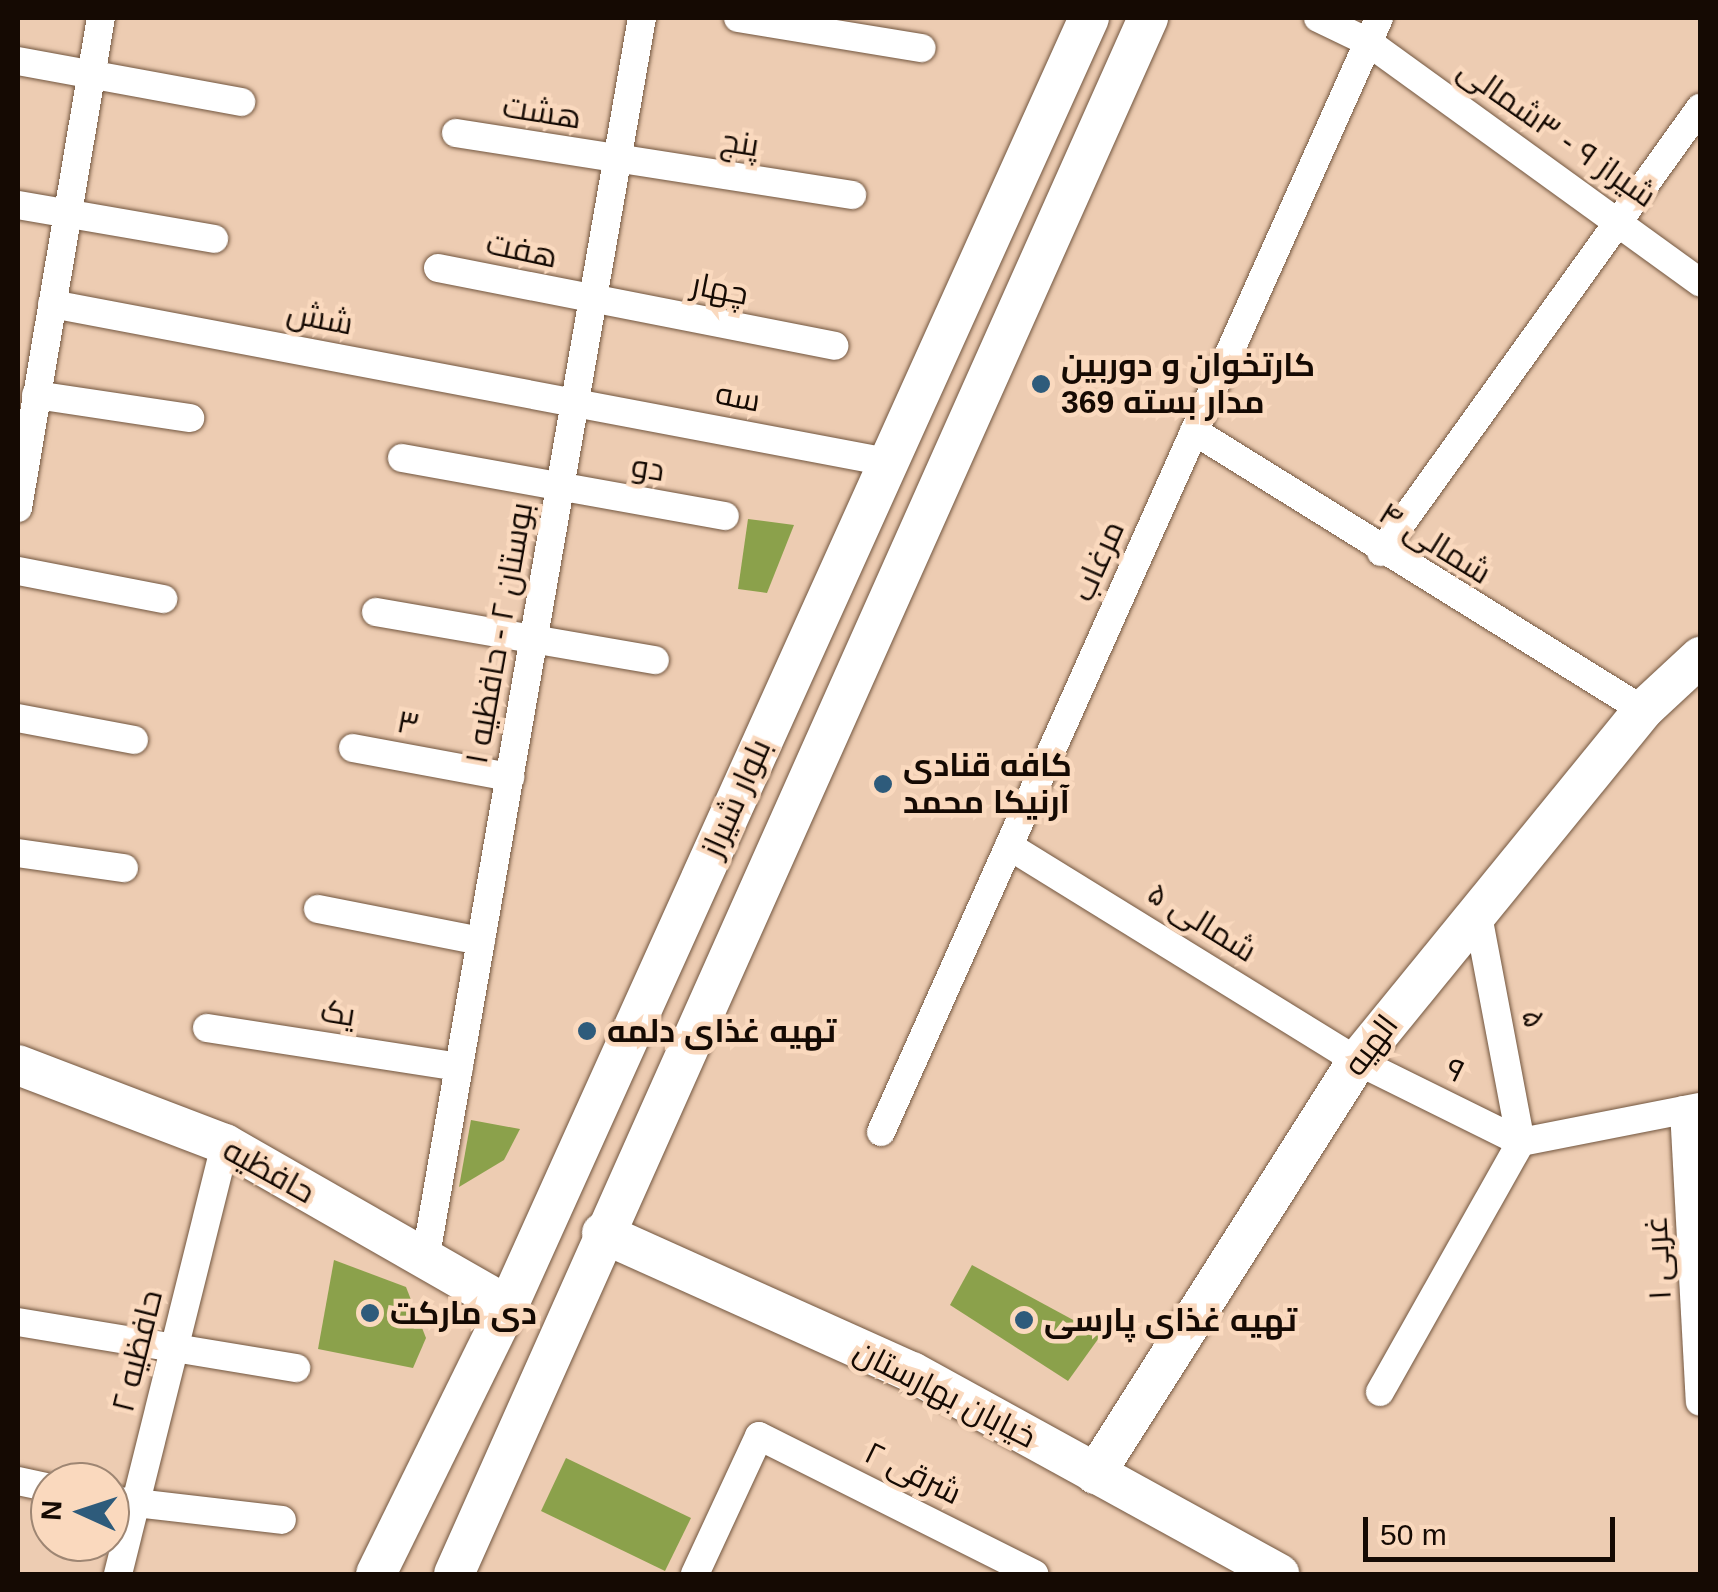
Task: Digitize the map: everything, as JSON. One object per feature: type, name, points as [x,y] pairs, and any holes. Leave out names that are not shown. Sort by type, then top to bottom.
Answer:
[{"type":"main road","name":"بلوار شیراز","points":[[376,1574],[508,1306],[1089,18]]},
{"type":"main road","name":"بلوار شیراز","points":[[454,1574],[602,1233],[1148,18]]},
{"type":"main road","name":"الهیه","points":[[1095,1474],[1357,1061],[1643,710],[1700,656]]},
{"type":"main road","name":"حافظیه","points":[[18,1065],[224,1144],[508,1306]]},
{"type":"main road","name":"خیابان بهارستان","points":[[602,1233],[912,1372],[1279,1574]]},
{"type":"street","points":[[18,508],[101,18]]},
{"type":"street","name":"بوستان ۲ - حافظیه ۱","points":[[425,1262],[642,18]]},
{"type":"street","points":[[738,18],[922,48]]},
{"type":"street","name":"شیراز ۹ - ۳شمالی","points":[[1318,18],[1373,30],[1700,282]]},
{"type":"street","name":"مرغاب","points":[[881,1132],[1373,30]]},
{"type":"street","points":[[18,61],[241,102]]},
{"type":"street","points":[[1381,552],[1700,108]]},
{"type":"street","name":"هشت","points":[[456,132],[618,160]]},
{"type":"street","name":"پنج","points":[[618,160],[852,195]]},
{"type":"street","points":[[18,205],[214,239]]},
{"type":"street","name":"هفت","points":[[438,268],[593,300]]},
{"type":"street","name":"چهار","points":[[593,300],[834,346]]},
{"type":"street","name":"شش","points":[[52,304],[575,401]]},
{"type":"street","points":[[36,395],[190,418]]},
{"type":"street","name":"سه","points":[[575,401],[887,462]]},
{"type":"street","name":"۴ شمالی","points":[[1194,431],[1381,552],[1643,710]]},
{"type":"street","points":[[402,458],[560,490]]},
{"type":"street","name":"دو","points":[[560,490],[725,516]]},
{"type":"street","points":[[18,571],[163,599]]},
{"type":"street","points":[[376,612],[655,660]]},
{"type":"street","points":[[18,718],[134,740]]},
{"type":"street","name":"۳","points":[[353,748],[510,778]]},
{"type":"street","name":"۵ شمالی","points":[[1009,846],[1357,1061]]},
{"type":"street","points":[[18,853],[124,868]]},
{"type":"street","points":[[318,908],[481,941]]},
{"type":"street","name":"۵","points":[[1477,910],[1522,1142]]},
{"type":"street","name":"یک","points":[[206,1028],[459,1067]]},
{"type":"street","name":"۹","points":[[1357,1061],[1522,1142]]},
{"type":"street","points":[[1380,1392],[1522,1142],[1692,1109]]},
{"type":"street","name":"۱ غربی","points":[[1692,1109],[1700,1402]]},
{"type":"street","name":"حافظیه ۲","points":[[130,1479],[173,1352],[224,1144]]},
{"type":"street","points":[[18,1322],[173,1352],[296,1368]]},
{"type":"street","name":"۲ شرقی","points":[[695,1574],[759,1436],[989,1564],[1034,1574]]},
{"type":"street","points":[[130,1504],[282,1520]]},
{"type":"building","points":[[748,519],[794,525],[767,593],[738,589]]},
{"type":"building","points":[[471,1120],[520,1129],[504,1160],[459,1187]]},
{"type":"building","name":"دی مارکت","points":[[334,1260],[406,1287],[426,1338],[413,1368],[318,1349]]},
{"type":"building","name":"تهیه غذای پارسی","points":[[972,1265],[1101,1335],[1068,1381],[950,1305]]},
{"type":"building","points":[[566,1458],[691,1518],[665,1571],[541,1511]]},
{"type":"place","name":"کارتخوان و دوربین مدار بسته 369","points":[[1041,384]]},
{"type":"place","name":"کافه قنادی آرنیکا محمد","points":[[883,784]]},
{"type":"place","name":"تهیه غذای دلمه","points":[[587,1031]]},
{"type":"place","name":"دی مارکت","points":[[370,1313]]},
{"type":"place","name":"تهیه غذای پارسی","points":[[1024,1320]]}]
